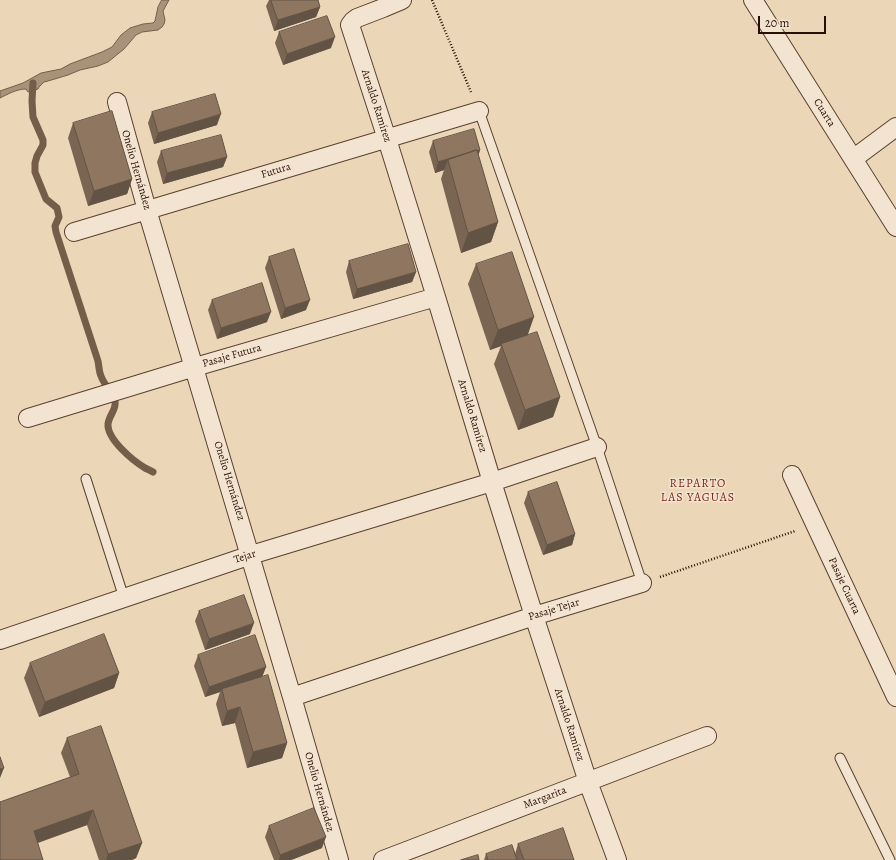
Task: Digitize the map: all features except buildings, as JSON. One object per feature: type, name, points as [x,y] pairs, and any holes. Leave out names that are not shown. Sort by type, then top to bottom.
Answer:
[{"type":"street","name":"Arnaldo Ramírez","points":[[402,0],[357,18],[352,21],[350,25],[387,139],[534,616],[588,782],[617,860]]},
{"type":"street","name":"Cuarta","points":[[753,0],[896,227]]},
{"type":"street","name":"Onelio Hernández","points":[[117,102],[147,210],[251,555],[339,860]]},
{"type":"street","name":"Futura","points":[[74,232],[479,111]]},
{"type":"street","points":[[853,159],[896,127]]},
{"type":"street","name":"Pasaje Futura","points":[[28,418],[195,367],[436,297]]},
{"type":"street","name":"Tejar","points":[[0,640],[251,555],[492,482],[598,447]]},
{"type":"street","name":"Pasaje Cuarta","points":[[792,475],[896,697]]},
{"type":"street","name":"Pasaje Tejar","points":[[292,696],[534,616],[642,583]]},
{"type":"street","name":"Margarita","points":[[383,860],[707,736]]},
{"type":"lane","points":[[479,111],[598,447],[642,583]]},
{"type":"lane","points":[[86,479],[124,598]]},
{"type":"lane","points":[[840,758],[890,860]]},
{"type":"path","points":[[432,0],[479,111]]},
{"type":"path","points":[[642,583],[815,524]]},
{"type":"shaded area","points":[[162,0],[169,0],[163,11],[165,20],[162,27],[158,30],[142,32],[136,35],[124,49],[108,62],[44,82],[38,89],[28,92],[26,89],[19,90],[0,98],[0,91],[23,83],[41,73],[61,69],[102,52],[112,47],[121,35],[130,28],[153,23]]},
{"type":"waterway","points":[[33,83],[33,117],[43,140],[43,145],[35,163],[35,172],[46,199],[57,208],[59,217],[55,226],[56,232],[98,361],[100,374],[115,401],[115,407],[108,424],[109,430],[121,449],[127,455],[153,472]]},
{"type":"district","name":"REPARTO LAS YAGUAS","points":[[698,491]]}]
